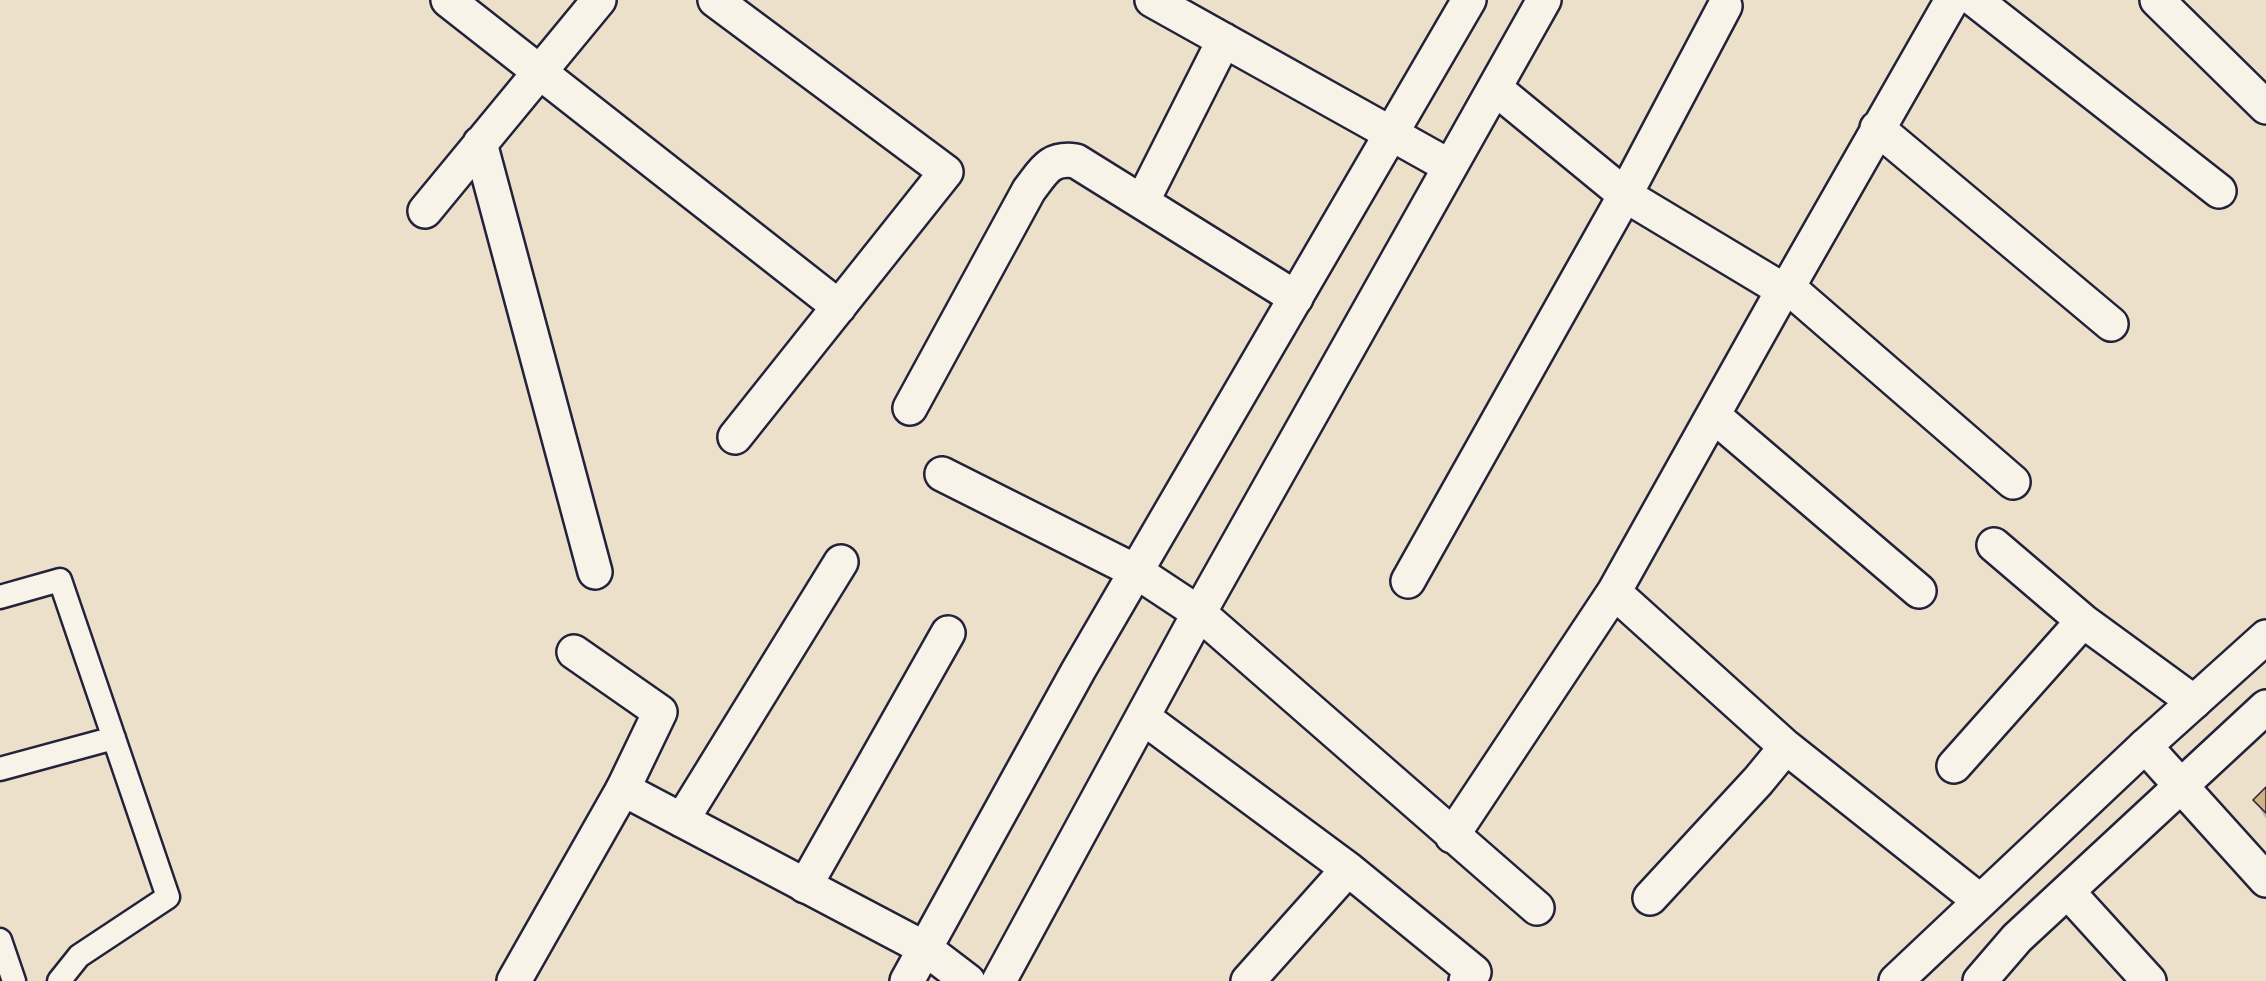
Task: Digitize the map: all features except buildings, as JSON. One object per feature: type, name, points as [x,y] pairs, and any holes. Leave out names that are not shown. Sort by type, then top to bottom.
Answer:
[{"type":"street","points":[[448,0],[839,307]]},
{"type":"street","points":[[424,211],[599,0]]},
{"type":"street","points":[[715,0],[946,172],[735,437]]},
{"type":"street","points":[[1152,0],[1194,10],[1224,40],[1449,166]]},
{"type":"street","points":[[907,981],[1078,671],[1469,0]]},
{"type":"street","points":[[999,981],[1144,718],[1199,613],[1449,166],[1496,89],[1544,0]]},
{"type":"street","points":[[1452,836],[1614,592],[1785,288],[1952,0]]},
{"type":"street","points":[[1975,0],[2220,190]]},
{"type":"street","points":[[2157,0],[2266,107]]},
{"type":"street","points":[[1408,581],[1625,195],[1725,6]]},
{"type":"street","points":[[1142,202],[1224,40]]},
{"type":"street","points":[[1496,89],[1625,195],[1785,288],[2013,482]]},
{"type":"street","points":[[1877,128],[2111,324]]},
{"type":"street","points":[[480,143],[596,572]]},
{"type":"street","points":[[910,408],[1029,190],[1047,167],[1062,159],[1076,161],[1296,298]]},
{"type":"street","points":[[1714,416],[1919,591]]},
{"type":"street","points":[[942,474],[1137,573],[1199,613],[1537,908]]},
{"type":"street","points":[[1994,545],[2083,621],[2194,702]]},
{"type":"street","points":[[682,820],[842,562]]},
{"type":"street","points":[[1614,592],[1786,747],[1980,901]]},
{"type":"street","points":[[1954,766],[2083,621]]},
{"type":"street","points":[[806,886],[948,633]]},
{"type":"street","points":[[1896,981],[2145,746],[2266,637]]},
{"type":"street","points":[[514,981],[622,789],[660,712],[574,652]]},
{"type":"street","points":[[1980,981],[2017,938],[2266,707]]},
{"type":"street","points":[[1144,718],[1348,869],[1473,972],[1466,981]]},
{"type":"street","points":[[2145,746],[2266,880]]},
{"type":"street","points":[[1650,898],[1758,781],[1786,747]]},
{"type":"street","points":[[622,789],[926,949],[968,981]]},
{"type":"street","points":[[1248,981],[1348,869]]},
{"type":"street","points":[[2068,892],[2149,981]]},
{"type":"lane","points":[[0,597],[60,580],[168,897],[80,956],[59,981]]},
{"type":"lane","points":[[0,769],[114,738]]},
{"type":"lane","points":[[0,940],[14,981]]}]
